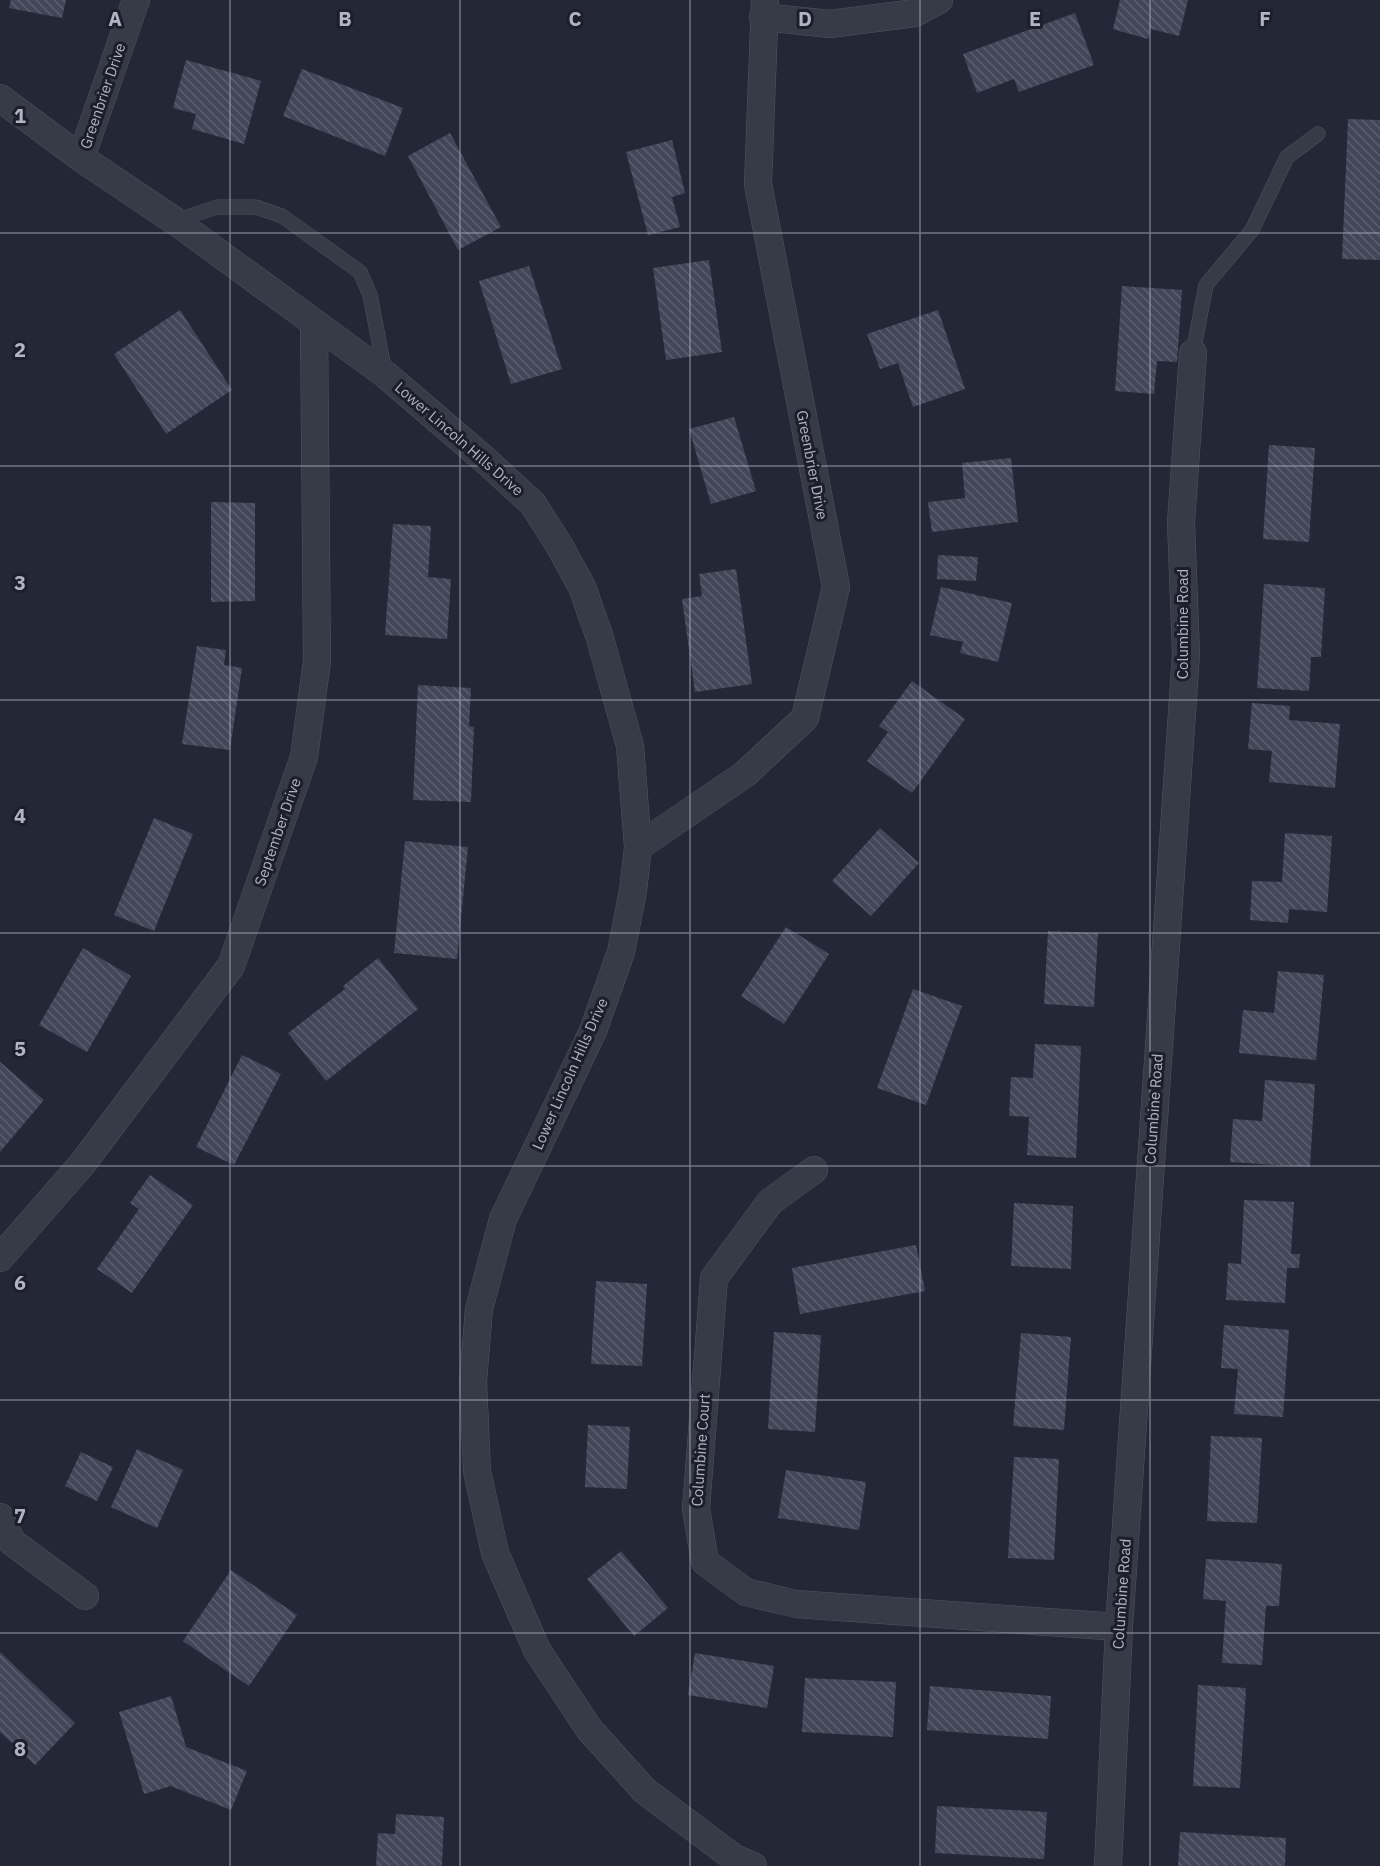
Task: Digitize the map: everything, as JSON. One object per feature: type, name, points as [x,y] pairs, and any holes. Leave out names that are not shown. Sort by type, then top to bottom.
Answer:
[{"type":"street","name":"Greenbrier Drive","points":[[81,158],[136,0]]},
{"type":"street","points":[[764,8],[830,24],[915,13],[939,0]]},
{"type":"street","name":"Greenbrier Drive","points":[[638,847],[745,774],[806,717],[836,588],[758,184],[764,8]]},
{"type":"street","name":"Lower Lincoln Hills Drive","points":[[0,98],[81,158],[175,221],[386,375],[533,504],[582,587],[599,636],[630,746],[638,847],[633,891],[621,952],[593,1030],[503,1219],[479,1309],[473,1381],[477,1471],[495,1553],[537,1650],[589,1729],[645,1791],[734,1858],[753,1866]]},
{"type":"street","name":"September Drive","points":[[0,1258],[83,1163],[231,966],[304,756],[317,661],[314,323]]},
{"type":"street","name":"Columbine Road","points":[[1108,1866],[1119,1627],[1186,654],[1181,522],[1193,353]]},
{"type":"street","name":"Columbine Court","points":[[814,1170],[771,1202],[714,1278],[696,1509],[705,1562],[746,1592],[796,1604],[1119,1627]]},
{"type":"street","points":[[0,1517],[12,1542],[85,1596]]},
{"type":"lane","points":[[1193,353],[1206,285],[1252,230],[1287,156],[1318,134]]},
{"type":"lane","points":[[175,221],[217,207],[256,207],[282,216],[360,272],[370,295],[386,375]]},
{"type":"building","points":[[11,0],[66,0],[62,18],[9,8]]},
{"type":"building","points":[[1120,0],[1188,0],[1179,36],[1151,29],[1148,39],[1113,29]]},
{"type":"building","points":[[1075,13],[1094,65],[1019,92],[1014,79],[977,93],[963,54]]},
{"type":"building","points":[[186,60],[261,81],[244,144],[192,129],[196,114],[173,108]]},
{"type":"building","points":[[302,69],[403,108],[385,156],[283,116]]},
{"type":"building","points":[[1348,119],[1380,120],[1380,260],[1342,259]]},
{"type":"building","points":[[450,133],[501,227],[458,250],[408,156]]},
{"type":"building","points":[[672,140],[685,193],[672,197],[680,227],[648,235],[626,152]]},
{"type":"building","points":[[709,260],[722,352],[666,360],[653,268]]},
{"type":"building","points":[[529,266],[562,369],[511,384],[479,281]]},
{"type":"building","points":[[1122,286],[1182,290],[1177,362],[1157,361],[1154,394],[1115,391]]},
{"type":"building","points":[[180,310],[232,390],[166,434],[114,354]]},
{"type":"building","points":[[938,310],[965,389],[913,407],[898,363],[880,369],[867,334]]},
{"type":"building","points":[[734,417],[756,491],[711,504],[689,429]]},
{"type":"building","points":[[1269,445],[1315,448],[1309,542],[1263,539]]},
{"type":"building","points":[[1011,458],[1018,522],[932,532],[928,502],[965,498],[962,463]]},
{"type":"building","points":[[211,502],[255,503],[255,601],[211,602]]},
{"type":"building","points":[[393,524],[431,526],[428,577],[451,579],[447,639],[385,635]]},
{"type":"building","points":[[938,555],[978,557],[976,581],[937,579]]},
{"type":"building","points":[[736,569],[752,684],[695,692],[682,599],[702,596],[699,574]]},
{"type":"building","points":[[1264,584],[1325,588],[1321,657],[1311,657],[1309,691],[1257,688]]},
{"type":"building","points":[[941,587],[1012,603],[998,662],[960,653],[963,642],[930,635]]},
{"type":"building","points":[[197,646],[226,650],[224,665],[242,668],[230,750],[182,744]]},
{"type":"building","points":[[912,681],[965,719],[912,793],[867,761],[888,732],[879,726]]},
{"type":"building","points":[[418,685],[471,688],[469,726],[474,727],[471,802],[413,800]]},
{"type":"building","points":[[1252,703],[1290,706],[1289,720],[1340,724],[1335,788],[1269,782],[1272,751],[1248,749]]},
{"type":"building","points":[[154,818],[193,834],[154,931],[114,915]]},
{"type":"building","points":[[880,828],[919,863],[871,916],[832,881]]},
{"type":"building","points":[[1285,833],[1332,836],[1327,912],[1289,909],[1288,923],[1250,920],[1252,881],[1282,882]]},
{"type":"building","points":[[405,841],[468,847],[457,959],[394,953]]},
{"type":"building","points":[[786,927],[829,954],[784,1024],[741,996]]},
{"type":"building","points":[[1048,931],[1098,933],[1094,1007],[1044,1004]]},
{"type":"building","points":[[83,948],[131,976],[87,1052],[39,1025]]},
{"type":"building","points":[[378,958],[418,1009],[326,1081],[288,1033],[345,989],[343,986]]},
{"type":"building","points":[[1278,971],[1324,975],[1316,1060],[1239,1053],[1243,1010],[1274,1013]]},
{"type":"building","points":[[913,989],[962,1006],[926,1105],[877,1088]]},
{"type":"building","points":[[1035,1044],[1081,1046],[1076,1158],[1027,1155],[1029,1117],[1009,1116],[1011,1077],[1033,1078]]},
{"type":"building","points":[[242,1055],[281,1074],[234,1165],[196,1147]]},
{"type":"building","points":[[0,1062],[44,1100],[0,1152]]},
{"type":"building","points":[[1265,1080],[1315,1084],[1310,1167],[1230,1162],[1233,1119],[1262,1121]]},
{"type":"building","points":[[150,1175],[193,1205],[132,1293],[97,1269],[139,1209],[130,1203]]},
{"type":"building","points":[[1244,1200],[1294,1202],[1291,1254],[1300,1254],[1299,1268],[1287,1268],[1285,1303],[1226,1300],[1228,1263],[1241,1264]]},
{"type":"building","points":[[1014,1203],[1073,1206],[1071,1269],[1011,1266]]},
{"type":"building","points":[[916,1245],[925,1291],[800,1314],[792,1268]]},
{"type":"building","points":[[596,1281],[647,1284],[642,1366],[591,1364]]},
{"type":"building","points":[[1224,1325],[1289,1330],[1283,1417],[1234,1414],[1238,1369],[1221,1368]]},
{"type":"building","points":[[774,1332],[821,1335],[815,1432],[768,1429]]},
{"type":"building","points":[[1021,1333],[1071,1337],[1064,1430],[1013,1426]]},
{"type":"building","points":[[588,1425],[630,1427],[627,1489],[585,1487]]},
{"type":"building","points":[[1211,1436],[1262,1438],[1257,1523],[1207,1521]]},
{"type":"building","points":[[137,1449],[183,1470],[157,1528],[111,1507]]},
{"type":"building","points":[[81,1452],[113,1467],[97,1501],[65,1486]]},
{"type":"building","points":[[1014,1457],[1059,1459],[1054,1560],[1008,1558]]},
{"type":"building","points":[[786,1470],[866,1482],[859,1530],[778,1518]]},
{"type":"building","points":[[621,1551],[668,1608],[634,1636],[587,1579]]},
{"type":"building","points":[[1206,1559],[1282,1564],[1279,1606],[1266,1606],[1262,1665],[1222,1663],[1226,1601],[1203,1599]]},
{"type":"building","points":[[231,1570],[297,1615],[249,1686],[183,1641]]},
{"type":"building","points":[[0,1652],[75,1723],[35,1765],[0,1732]]},
{"type":"building","points":[[695,1653],[774,1666],[767,1708],[688,1695]]},
{"type":"building","points":[[805,1678],[896,1682],[893,1737],[802,1732]]},
{"type":"building","points":[[1198,1685],[1246,1688],[1240,1788],[1193,1786]]},
{"type":"building","points":[[930,1686],[1051,1696],[1048,1739],[927,1730]]},
{"type":"building","points":[[171,1696],[186,1747],[247,1771],[231,1810],[171,1786],[144,1794],[119,1712]]},
{"type":"building","points":[[937,1806],[1047,1812],[1044,1859],[935,1853]]},
{"type":"building","points":[[396,1814],[444,1817],[442,1866],[376,1866],[378,1833],[395,1834]]},
{"type":"building","points":[[1180,1832],[1286,1838],[1285,1866],[1178,1866]]}]
